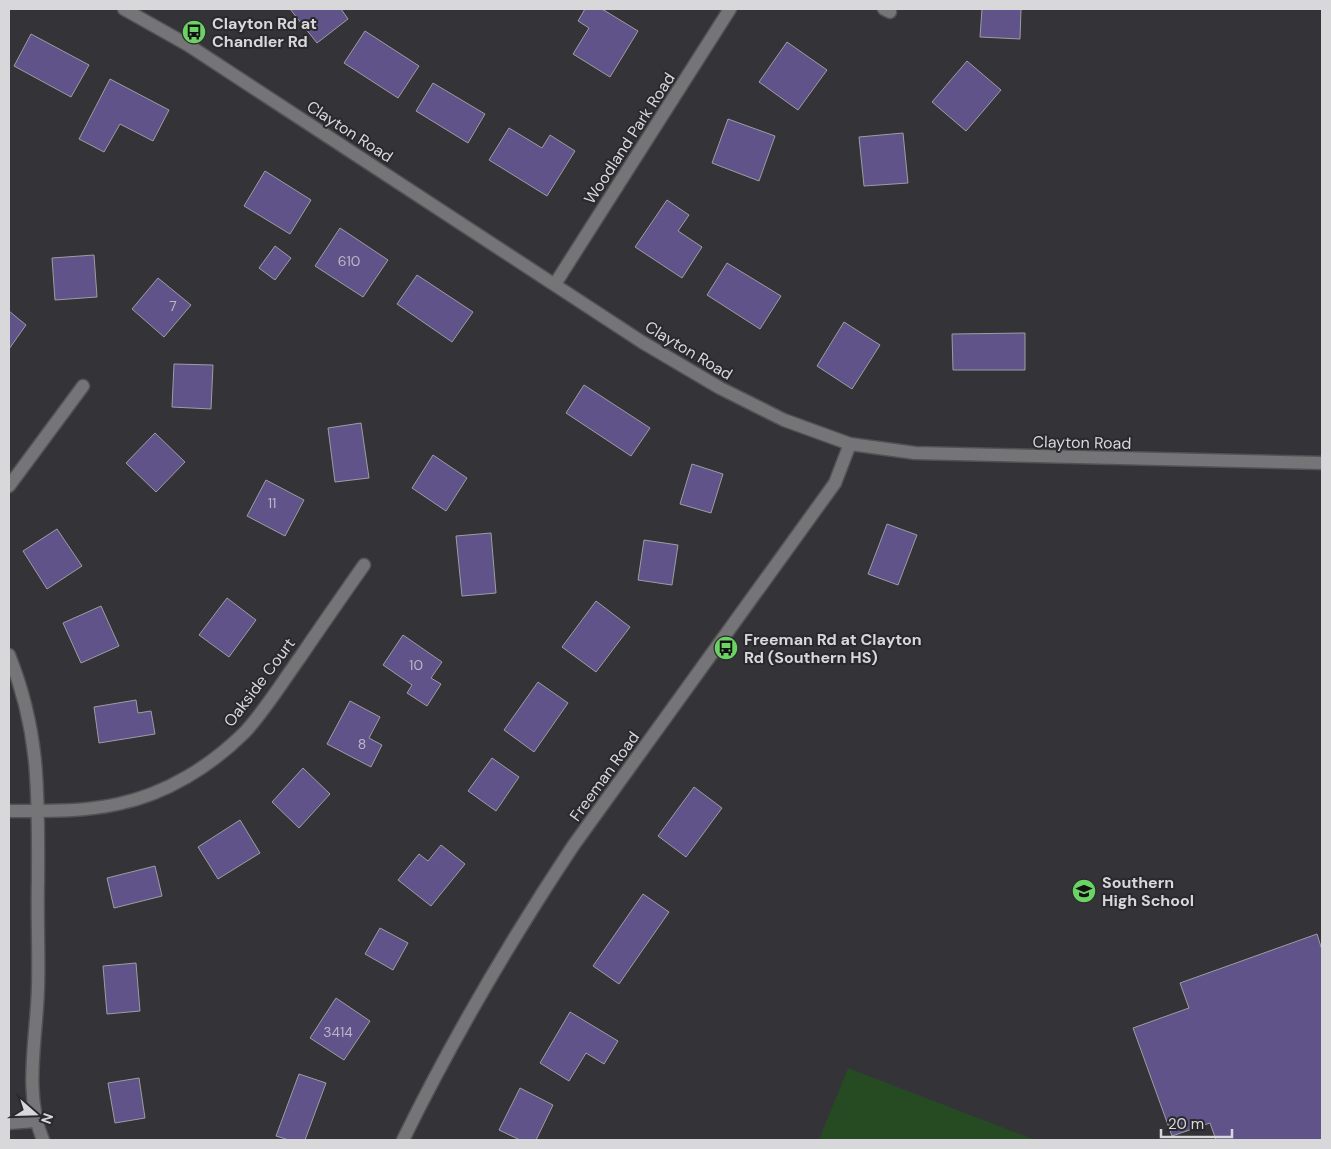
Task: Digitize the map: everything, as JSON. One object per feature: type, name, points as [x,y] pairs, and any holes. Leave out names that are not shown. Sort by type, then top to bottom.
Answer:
[{"type":"street","name":"Woodland Park Road","points":[[555,284],[730,9]]},
{"type":"street","name":"Clayton Road","points":[[132,10],[679,365],[784,420],[850,444],[915,453],[1322,463]]},
{"type":"street","points":[[9,486],[83,386]]},
{"type":"street","name":"Freeman Road","points":[[403,1140],[493,970],[573,846],[835,483],[850,444]]},
{"type":"street","name":"Oakside Court","points":[[9,811],[86,810],[120,804],[152,794],[184,779],[213,760],[245,732],[268,703],[364,565]]},
{"type":"street","points":[[9,654],[21,685],[33,735],[38,782],[38,987],[33,1089],[35,1121],[43,1140]]},
{"type":"street","points":[[9,1123],[35,1121]]},
{"type":"green space","points":[[848,1068],[1035,1140],[819,1140]]},
{"type":"building","points":[[290,9],[341,9],[348,19],[317,43]]},
{"type":"building","points":[[585,9],[602,9],[638,31],[610,77],[573,54],[589,28],[578,21]]},
{"type":"building","points":[[982,9],[1021,9],[1020,39],[980,37]]},
{"type":"building","points":[[365,31],[419,66],[398,98],[344,63]]},
{"type":"building","points":[[31,34],[89,65],[71,97],[14,66]]},
{"type":"building","points":[[787,42],[827,70],[798,110],[759,82]]},
{"type":"building","points":[[967,61],[1001,90],[966,131],[932,102]]},
{"type":"building","points":[[110,79],[169,110],[153,141],[120,124],[104,152],[79,139]]},
{"type":"building","points":[[433,83],[485,114],[468,143],[416,111]]},
{"type":"building","points":[[728,119],[775,136],[759,181],[712,163]]},
{"type":"building","points":[[509,128],[542,148],[550,135],[575,151],[547,196],[489,160]]},
{"type":"building","points":[[903,133],[908,183],[864,186],[859,137]]},
{"type":"building","points":[[265,171],[311,200],[290,234],[244,206]]},
{"type":"building","points":[[667,200],[689,215],[678,231],[702,247],[682,278],[635,247]]},
{"type":"building","points":[[340,228],[388,260],[363,297],[315,266]]},
{"type":"building","points":[[275,246],[291,258],[275,280],[259,268]]},
{"type":"building","points":[[94,255],[97,297],[55,300],[52,258]]},
{"type":"building","points":[[727,263],[781,296],[760,329],[707,295]]},
{"type":"building","points":[[417,275],[473,312],[452,342],[397,304]]},
{"type":"building","points":[[158,278],[191,305],[164,337],[132,309]]},
{"type":"building","points":[[9,311],[26,325],[9,349]]},
{"type":"building","points":[[844,322],[880,345],[852,389],[817,366]]},
{"type":"building","points":[[1025,333],[1025,370],[953,370],[952,334]]},
{"type":"building","points":[[174,364],[213,365],[211,409],[172,407]]},
{"type":"building","points":[[584,385],[650,428],[631,456],[566,413]]},
{"type":"building","points":[[361,423],[369,478],[335,482],[328,428]]},
{"type":"building","points":[[155,433],[185,462],[156,492],[126,463]]},
{"type":"building","points":[[433,455],[467,478],[446,511],[412,488]]},
{"type":"building","points":[[692,464],[723,474],[711,513],[680,504]]},
{"type":"building","points":[[266,480],[304,500],[285,536],[247,516]]},
{"type":"building","points":[[887,524],[917,535],[898,585],[868,574]]},
{"type":"building","points":[[57,529],[82,566],[47,589],[23,551]]},
{"type":"building","points":[[491,533],[496,593],[462,596],[456,536]]},
{"type":"building","points":[[644,540],[678,545],[672,585],[638,580]]},
{"type":"building","points":[[227,598],[256,620],[229,657],[199,635]]},
{"type":"building","points":[[596,601],[630,627],[596,672],[562,647]]},
{"type":"building","points":[[101,606],[119,646],[81,663],[63,623]]},
{"type":"building","points":[[403,635],[442,662],[431,678],[441,684],[427,706],[407,693],[412,685],[383,665]]},
{"type":"building","points":[[538,682],[568,703],[534,752],[504,730]]},
{"type":"building","points":[[136,700],[138,713],[151,711],[155,734],[99,743],[94,707]]},
{"type":"building","points":[[350,701],[380,717],[369,738],[382,745],[371,767],[327,744]]},
{"type":"building","points":[[492,758],[519,777],[496,811],[468,791]]},
{"type":"building","points":[[303,768],[330,794],[299,828],[272,802]]},
{"type":"building","points":[[694,787],[722,808],[686,857],[658,836]]},
{"type":"building","points":[[240,820],[260,853],[218,879],[198,847]]},
{"type":"building","points":[[441,845],[465,864],[431,906],[398,880],[419,854],[428,861]]},
{"type":"building","points":[[155,866],[162,896],[114,908],[107,878]]},
{"type":"building","points":[[643,894],[669,912],[619,984],[593,966]]},
{"type":"building","points":[[380,928],[408,943],[393,970],[365,954]]},
{"type":"building","points":[[1317,934],[1322,950],[1322,1140],[1216,1140],[1210,1123],[1172,1136],[1133,1028],[1189,1008],[1180,983]]},
{"type":"building","points":[[136,963],[140,1011],[107,1014],[103,966]]},
{"type":"building","points":[[336,998],[370,1021],[344,1060],[310,1038]]},
{"type":"building","points":[[570,1012],[618,1041],[604,1064],[586,1053],[569,1081],[540,1063]]},
{"type":"building","points":[[299,1074],[326,1083],[305,1140],[289,1140],[276,1136]]},
{"type":"building","points":[[139,1078],[145,1118],[115,1123],[108,1083]]},
{"type":"building","points":[[520,1088],[553,1105],[536,1140],[520,1140],[499,1130]]},
{"type":"place","name":"Clayton Rd at Chandler Rd","points":[[194,32]]},
{"type":"place","name":"Freeman Rd at Clayton Rd (Southern HS)","points":[[726,648]]},
{"type":"place","name":"Southern High School","points":[[1084,891]]}]
